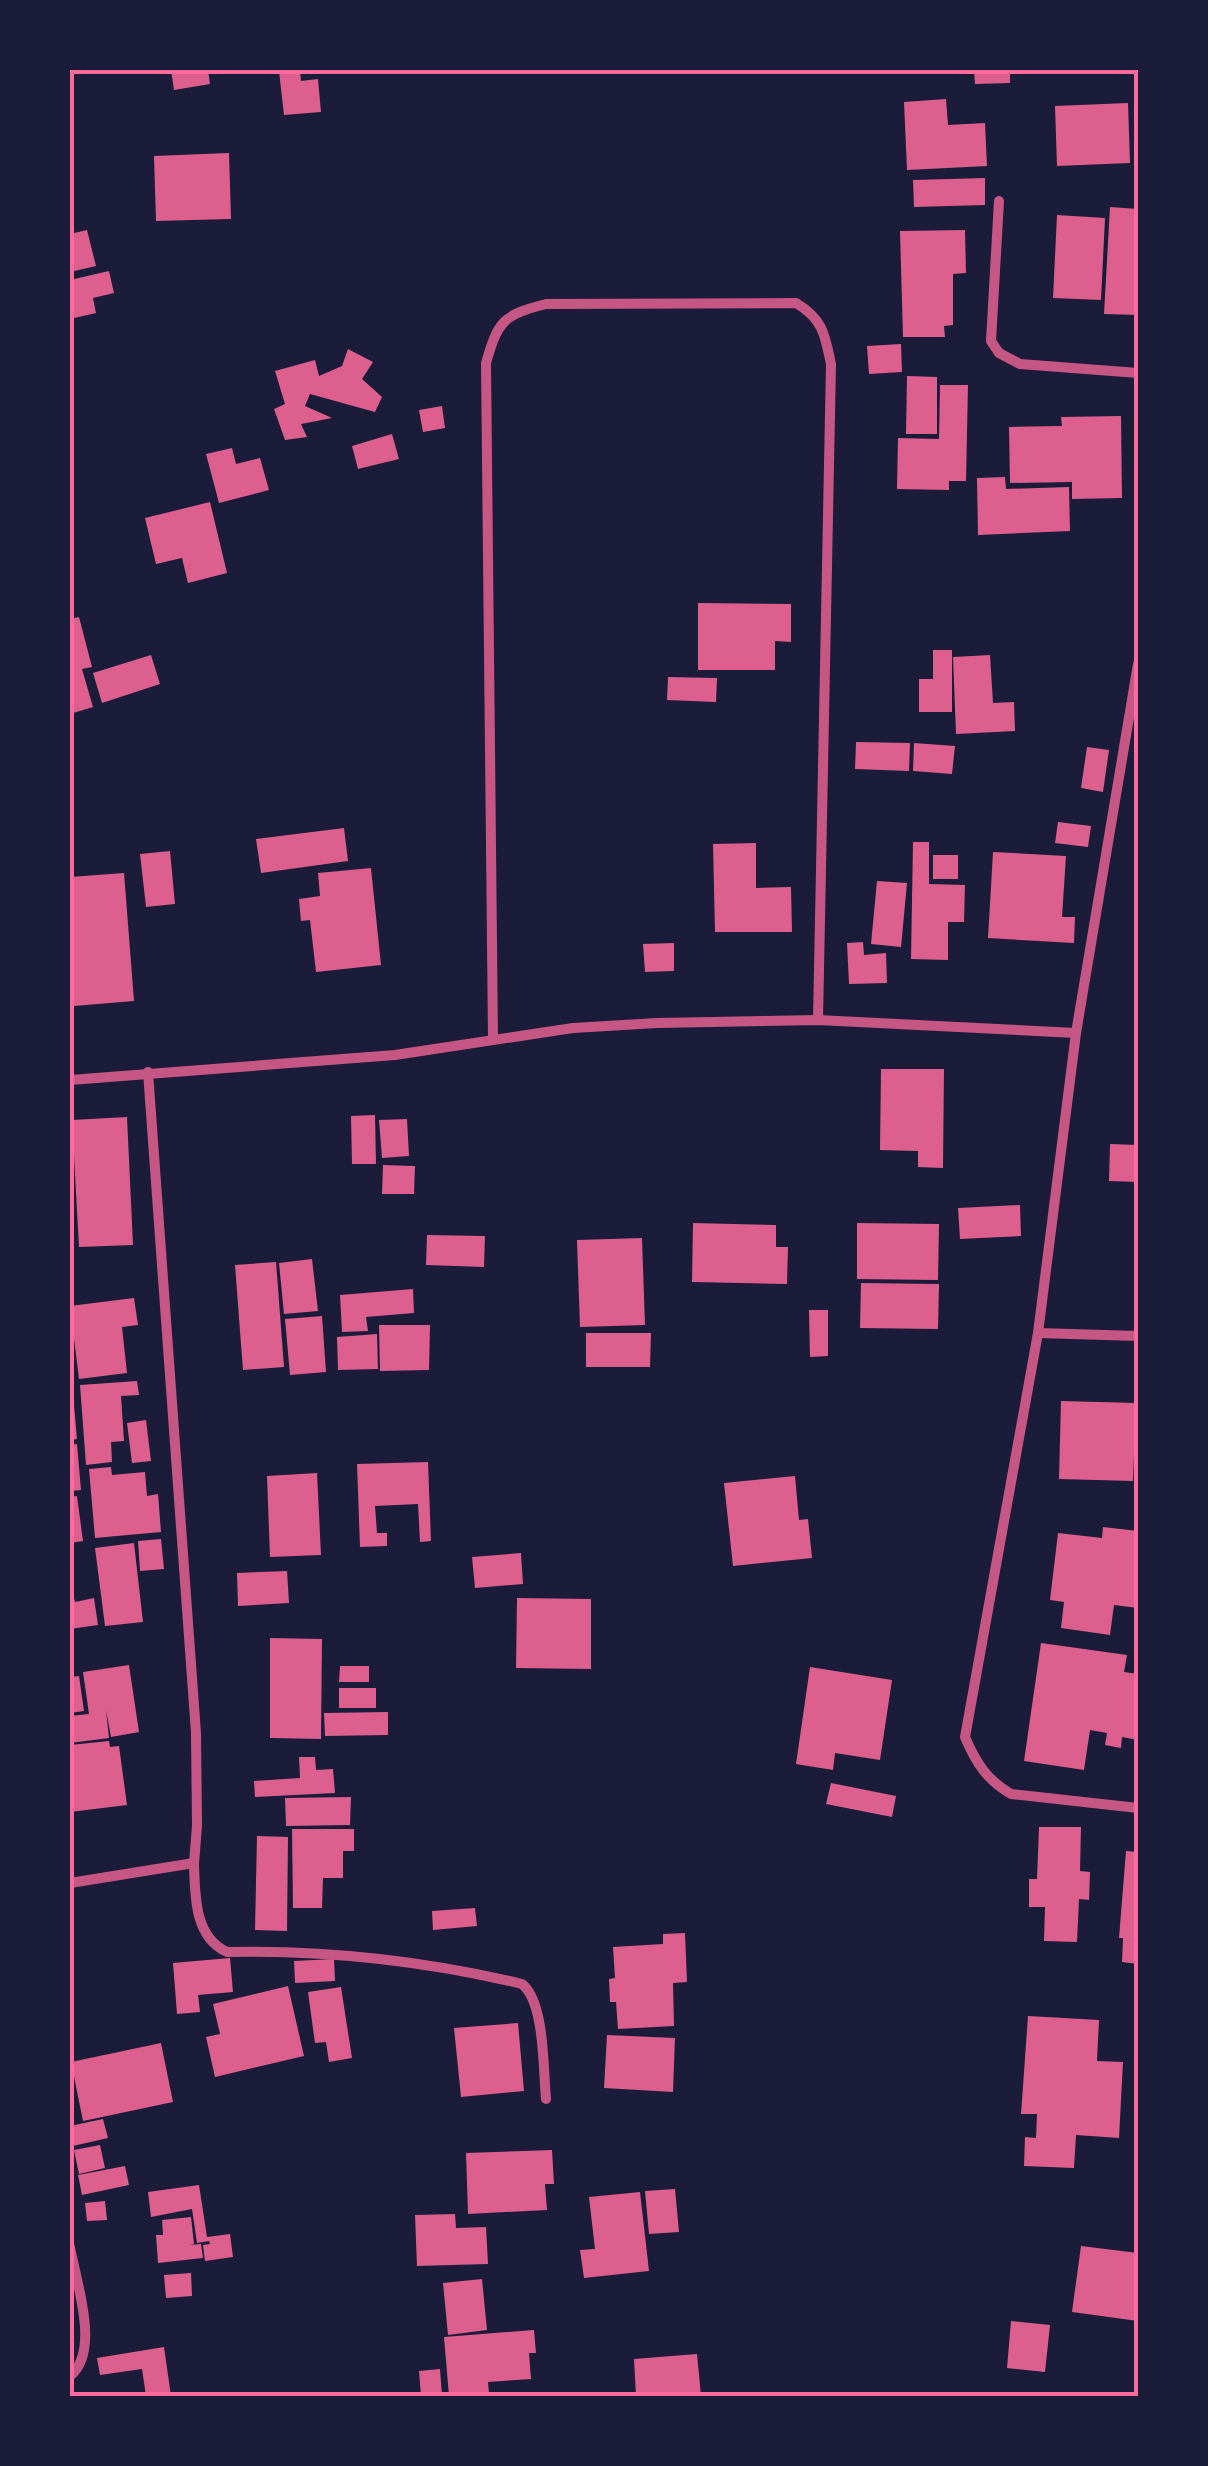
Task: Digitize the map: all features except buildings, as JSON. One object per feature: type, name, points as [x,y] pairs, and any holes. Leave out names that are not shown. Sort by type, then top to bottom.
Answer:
[{"type":"street","points":[[999,200],[991,340],[999,353],[1020,364],[1138,373]]},
{"type":"street","points":[[492,1039],[486,363],[495,330],[520,311],[546,304],[796,303],[814,313],[825,334],[831,364],[818,1020]]},
{"type":"street","points":[[1138,664],[1076,1033],[1038,1333],[966,1738],[976,1763],[994,1784],[1011,1794],[1138,1808]]},
{"type":"street","points":[[70,1080],[395,1055],[492,1039],[624,1025],[818,1020],[1076,1033]]},
{"type":"street","points":[[148,1072],[196,1733],[195,1895],[206,1937],[226,1952],[332,1955],[444,1968],[522,1984],[530,1990],[537,2010],[546,2099]]},
{"type":"street","points":[[1038,1333],[1138,1336]]},
{"type":"street","points":[[70,1883],[194,1863]]},
{"type":"street","points":[[70,2247],[86,2354],[80,2368],[70,2376]]}]
